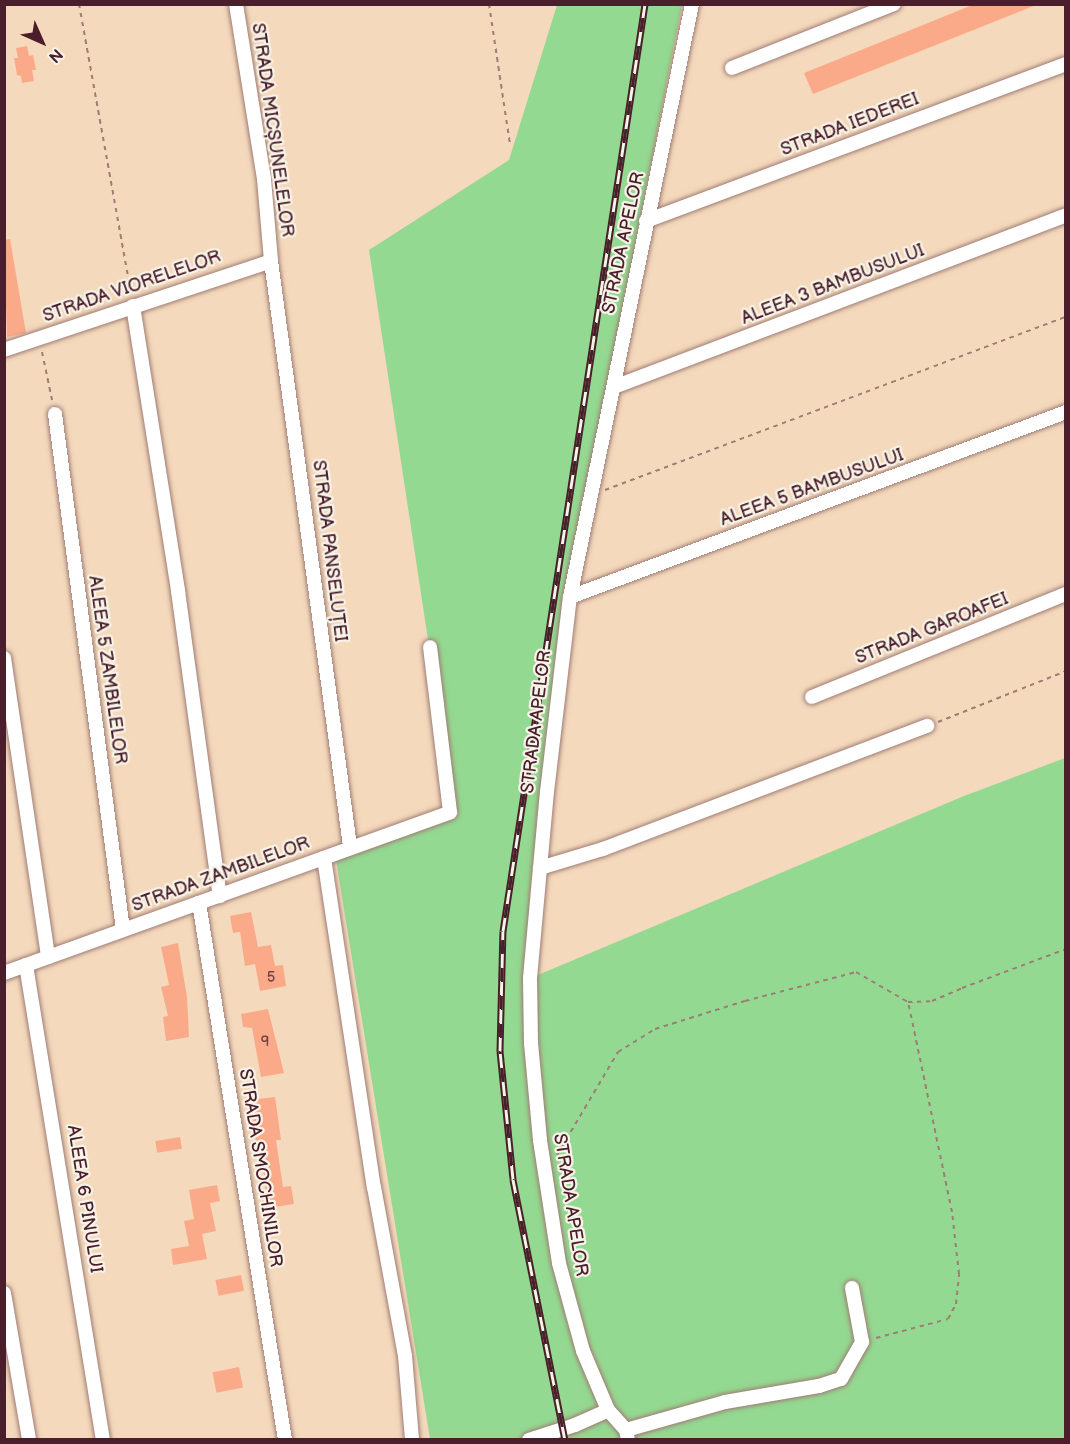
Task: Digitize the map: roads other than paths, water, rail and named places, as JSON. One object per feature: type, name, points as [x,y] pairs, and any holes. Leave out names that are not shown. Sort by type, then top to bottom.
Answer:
[{"type":"street","name":"STRADA MICȘUNELELOR","points":[[236,4],[264,179],[271,261]]},
{"type":"street","name":"STRADA APELOR","points":[[627,1435],[608,1410],[583,1351],[559,1263],[531,1043],[530,978],[570,597],[692,4]]},
{"type":"street","points":[[732,68],[894,4]]},
{"type":"street","name":"STRADA IEDEREI","points":[[646,221],[1065,64]]},
{"type":"street","name":"ALEEA 3 BAMBUSULUI","points":[[614,387],[1065,215]]},
{"type":"street","name":"STRADA VIORELELOR","points":[[4,350],[271,261]]},
{"type":"street","name":"STRADA PANSELUȚEI","points":[[271,261],[350,846]]},
{"type":"street","points":[[133,306],[178,591],[220,896]]},
{"type":"street","name":"ALEEA 5 BAMBUSULUI","points":[[570,597],[1065,412]]},
{"type":"street","name":"ALEEA 5 ZAMBILELOR","points":[[55,414],[123,930]]},
{"type":"street","name":"STRADA GAROAFEI","points":[[812,696],[1065,594]]},
{"type":"street","name":"STRADA ZAMBILELOR","points":[[4,973],[324,858],[350,846],[450,812],[430,647]]},
{"type":"street","points":[[4,658],[48,957]]},
{"type":"street","points":[[540,868],[603,849],[927,726]]},
{"type":"street","points":[[324,858],[374,1187],[405,1356],[412,1440]]},
{"type":"street","name":"STRADA SMOCHINILOR","points":[[199,903],[285,1440]]},
{"type":"street","name":"ALEEA 6 PINULUI","points":[[26,965],[103,1440]]},
{"type":"street","points":[[627,1435],[724,1402],[819,1386],[841,1379],[862,1342],[852,1288]]},
{"type":"street","points":[[4,1293],[29,1440]]},
{"type":"street","points":[[529,1440],[575,1425],[608,1410]]},
{"type":"railway","points":[[565,1440],[513,1179],[500,1051],[503,931],[645,4]]}]
